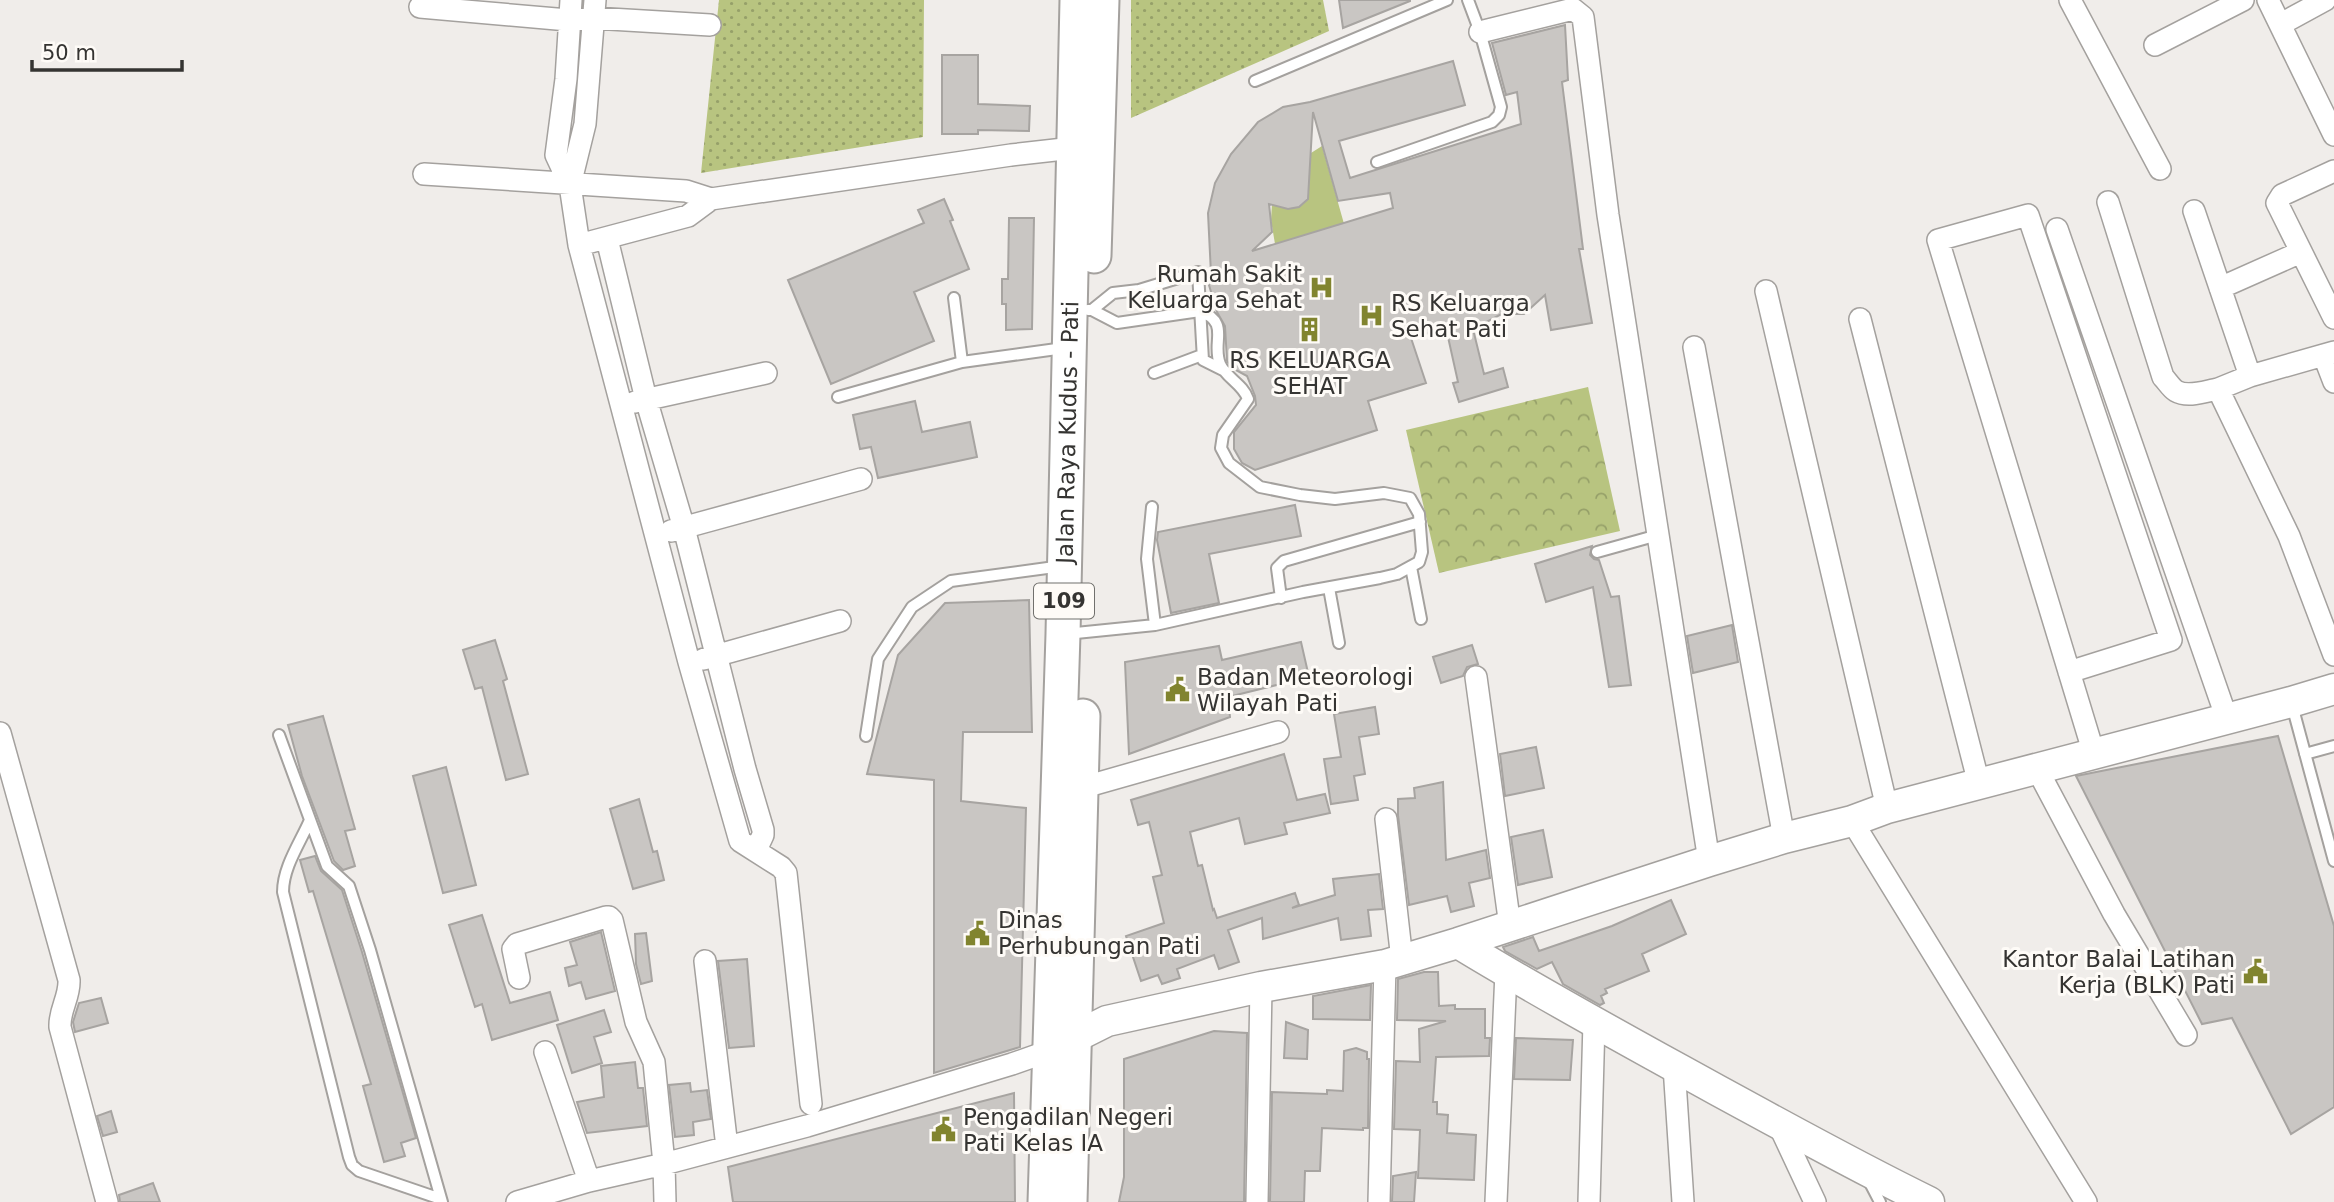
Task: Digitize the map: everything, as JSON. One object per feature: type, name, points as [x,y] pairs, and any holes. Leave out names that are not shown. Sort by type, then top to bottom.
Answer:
[{"type":"main road","name":"Jalan Raya Kudus - Pati","points":[[1045,1202],[1061,1044],[1081,788],[1074,633],[1065,565],[1070,347],[1082,311],[1073,148],[1077,0]]},
{"type":"main road","name":"Jalan Raya Kudus - Pati","points":[[1070,1202],[1061,1044],[1082,311],[1102,0]]},
{"type":"street","points":[[2070,0],[2160,169]]},
{"type":"street","points":[[2155,45],[2243,0]]},
{"type":"street","points":[[2268,0],[2334,135]]},
{"type":"street","points":[[2281,24],[2325,0]]},
{"type":"street","points":[[420,8],[594,9],[710,25]]},
{"type":"street","points":[[570,185],[585,124],[594,9]]},
{"type":"street","points":[[1480,32],[1573,9],[1583,17],[1608,215],[1709,861]]},
{"type":"street","points":[[570,10],[566,79],[556,155],[570,185],[579,245],[689,662],[740,841],[786,873],[811,1104]]},
{"type":"street","points":[[579,245],[688,216],[711,200],[1073,148]]},
{"type":"street","points":[[2334,171],[2282,195],[2277,203],[2334,318]]},
{"type":"street","points":[[424,174],[686,191],[711,200]]},
{"type":"street","points":[[2108,202],[2163,377],[2174,390],[2194,393],[2218,389],[2250,376],[2329,354],[2334,382]]},
{"type":"street","points":[[2194,211],[2250,376]]},
{"type":"street","points":[[2069,673],[2171,640],[2028,215],[1938,240],[2069,673],[2094,754]]},
{"type":"street","points":[[2057,229],[2227,719]]},
{"type":"street","points":[[607,239],[646,398],[684,528],[763,830],[764,835],[756,850]]},
{"type":"street","points":[[2220,288],[2301,252]]},
{"type":"street","points":[[1766,291],[1886,808]]},
{"type":"street","points":[[1860,319],[1979,784]]},
{"type":"street","points":[[1694,347],[1784,838]]},
{"type":"street","points":[[621,407],[646,398],[766,373]]},
{"type":"street","points":[[2218,389],[2289,536],[2334,656]]},
{"type":"street","points":[[657,535],[861,479]]},
{"type":"street","points":[[689,662],[717,657],[840,621]]},
{"type":"street","points":[[1476,677],[1510,926]]},
{"type":"street","points":[[517,1202],[820,1122],[1012,1064],[1107,1021],[1261,987],[1394,962],[1709,861],[1852,821],[1886,808],[2334,689]]},
{"type":"street","points":[[1081,788],[1278,732]]},
{"type":"street","points":[[0,733],[69,980],[68,994],[61,1013],[61,1027],[107,1202]]},
{"type":"street","points":[[2037,769],[2114,914],[2186,1035]]},
{"type":"street","points":[[1379,1202],[1394,962],[1386,819]]},
{"type":"street","points":[[1852,821],[2086,1202]]},
{"type":"street","points":[[519,978],[513,949],[517,944],[609,917],[636,1022],[653,1056],[664,1164],[665,1202]]},
{"type":"street","points":[[1458,943],[1594,1022],[1863,1170],[1929,1202]]},
{"type":"street","points":[[705,961],[727,1147]]},
{"type":"street","points":[[1496,1202],[1506,972]]},
{"type":"street","points":[[1257,1202],[1261,987]]},
{"type":"street","points":[[1589,1202],[1594,1022]]},
{"type":"street","points":[[545,1052],[589,1181]]},
{"type":"street","points":[[1674,1066],[1683,1202]]},
{"type":"street","points":[[1778,1123],[1815,1202]]},
{"type":"lane","points":[[1255,82],[1447,0]]},
{"type":"lane","points":[[1377,162],[1497,119],[1501,107],[1468,0]]},
{"type":"lane","points":[[1074,633],[1155,625],[1397,574],[1419,562],[1422,552],[1418,508],[1410,498],[1384,493],[1335,499],[1300,495],[1260,487],[1228,463],[1221,448],[1223,435],[1248,399],[1244,390],[1224,372],[1207,364],[1202,355],[1198,272],[1139,290],[1113,293],[1082,311]]},
{"type":"lane","points":[[954,298],[962,362]]},
{"type":"lane","points":[[1082,311],[1117,323],[1200,311],[1216,321],[1219,362],[1224,372]]},
{"type":"lane","points":[[838,397],[962,362],[1070,347]]},
{"type":"lane","points":[[1154,373],[1202,355]]},
{"type":"lane","points":[[1152,507],[1147,559],[1155,625]]},
{"type":"lane","points":[[1281,598],[1277,568],[1284,561],[1420,522]]},
{"type":"lane","points":[[1597,552],[1658,535]]},
{"type":"lane","points":[[866,736],[878,659],[912,607],[951,581],[1065,565]]},
{"type":"lane","points":[[1411,567],[1420,619]]},
{"type":"lane","points":[[1329,588],[1339,643]]},
{"type":"lane","points":[[2291,702],[2334,861]]},
{"type":"lane","points":[[279,735],[327,866],[349,887],[374,963],[442,1200]]},
{"type":"lane","points":[[2305,754],[2334,746]]},
{"type":"lane","points":[[310,820],[286,871],[283,892],[349,1157],[352,1165],[359,1171],[442,1200]]},
{"type":"lane","points":[[1863,1170],[1880,1202]]},
{"type":"green space","points":[[719,0],[924,0],[923,137],[701,173]]},
{"type":"green space","points":[[1131,0],[1323,0],[1329,31],[1131,118]]},
{"type":"green space","points":[[1322,146],[1350,245],[1334,226],[1275,244],[1271,220],[1272,204],[1291,208],[1308,199],[1300,160]]},
{"type":"green space","points":[[1588,387],[1620,531],[1439,573],[1406,430]]},
{"type":"building","points":[[1339,0],[1410,0],[1410,1],[1343,28]]},
{"type":"building","points":[[1565,25],[1568,80],[1562,82],[1583,249],[1579,249],[1592,323],[1551,330],[1545,295],[1524,314],[1515,314],[1511,309],[1473,329],[1484,374],[1503,368],[1508,387],[1459,402],[1453,383],[1458,382],[1446,328],[1411,338],[1426,383],[1368,401],[1377,430],[1255,470],[1242,463],[1234,449],[1234,432],[1256,405],[1255,396],[1247,376],[1232,368],[1227,361],[1225,326],[1217,312],[1206,275],[1211,274],[1208,213],[1215,183],[1231,154],[1258,122],[1283,107],[1310,102],[1453,61],[1465,105],[1339,141],[1350,178],[1521,124],[1517,92],[1506,95],[1492,43]],"holes":[[[1313,112],[1338,201],[1390,193],[1393,208],[1252,251],[1272,232],[1269,204],[1288,209],[1299,207],[1308,199]]]},
{"type":"building","points":[[942,55],[978,55],[978,104],[1030,106],[1029,131],[978,130],[978,134],[942,134]]},
{"type":"building","points":[[944,199],[969,269],[914,292],[934,341],[831,384],[788,280],[924,223],[918,210]]},
{"type":"building","points":[[1009,218],[1034,218],[1032,329],[1006,330],[1002,279],[1008,279]]},
{"type":"building","points":[[915,401],[922,432],[970,422],[977,457],[878,478],[871,447],[860,449],[853,415]]},
{"type":"building","points":[[1295,505],[1301,536],[1209,554],[1219,603],[1171,613],[1157,540],[1158,532]]},
{"type":"building","points":[[1592,546],[1590,555],[1599,560],[1611,597],[1619,596],[1631,685],[1609,687],[1593,587],[1546,602],[1535,564]]},
{"type":"building","points":[[1029,600],[1032,732],[963,732],[961,801],[1026,808],[1020,1047],[934,1073],[934,780],[867,774],[898,655],[945,603]]},
{"type":"building","points":[[1732,625],[1738,662],[1693,673],[1687,636]]},
{"type":"building","points":[[495,640],[507,679],[503,681],[528,774],[506,780],[482,687],[475,689],[463,650]]},
{"type":"building","name":"Badan Meteorologi Wilayah Pati","points":[[1301,642],[1309,677],[1228,697],[1230,717],[1129,754],[1125,662],[1219,646],[1222,660]]},
{"type":"building","points":[[1472,645],[1478,664],[1467,667],[1463,676],[1441,683],[1433,657]]},
{"type":"building","points":[[1375,707],[1379,734],[1359,737],[1365,774],[1354,776],[1358,800],[1331,804],[1324,759],[1341,757],[1334,714]]},
{"type":"building","points":[[323,716],[355,829],[345,831],[355,866],[343,870],[334,861],[302,776],[288,725]]},
{"type":"building","name":"Kantor Balai Latihan Kerja (BLK) Pati","points":[[2278,736],[2334,926],[2334,1107],[2291,1134],[2232,1018],[2202,1024],[2076,776]]},
{"type":"building","points":[[1536,747],[1544,788],[1505,796],[1500,754]]},
{"type":"building","points":[[1284,754],[1297,800],[1325,794],[1330,813],[1284,823],[1287,834],[1245,844],[1239,818],[1190,832],[1198,866],[1202,865],[1213,910],[1217,918],[1295,893],[1299,905],[1292,908],[1335,895],[1333,879],[1379,874],[1383,909],[1368,910],[1371,936],[1341,940],[1338,918],[1263,939],[1262,918],[1228,930],[1239,962],[1219,969],[1214,955],[1177,969],[1180,978],[1162,984],[1158,975],[1141,981],[1126,936],[1164,923],[1153,877],[1162,875],[1149,822],[1138,825],[1131,800]]},
{"type":"building","points":[[446,767],[476,885],[443,893],[413,776]]},
{"type":"building","points":[[1443,782],[1446,860],[1486,850],[1490,878],[1469,883],[1474,906],[1451,912],[1447,896],[1409,905],[1398,815],[1398,799],[1415,798],[1414,788]]},
{"type":"building","points":[[639,799],[653,852],[657,851],[664,880],[633,889],[610,809]]},
{"type":"building","points":[[1543,830],[1552,877],[1518,885],[1511,837]]},
{"type":"building","points":[[315,856],[321,871],[342,890],[416,1138],[401,1143],[405,1156],[384,1162],[363,1086],[371,1084],[313,891],[309,892],[300,860]]},
{"type":"building","points":[[1671,900],[1686,934],[1642,954],[1649,971],[1605,989],[1607,993],[1601,996],[1604,1003],[1600,1005],[1563,984],[1552,962],[1537,969],[1505,951],[1503,947],[1533,937],[1539,951],[1612,926]]},
{"type":"building","points":[[482,915],[510,1003],[550,992],[558,1020],[492,1040],[482,1004],[475,1007],[449,925]]},
{"type":"building","points":[[601,932],[615,991],[586,999],[581,982],[569,986],[565,968],[577,965],[570,942]]},
{"type":"building","points":[[646,933],[652,981],[641,984],[636,964],[635,934]]},
{"type":"building","points":[[747,959],[754,1046],[729,1048],[718,961]]},
{"type":"building","points":[[1424,972],[1438,972],[1439,1006],[1485,1009],[1485,1038],[1490,1038],[1489,1056],[1436,1057],[1433,1102],[1437,1102],[1437,1114],[1448,1115],[1447,1133],[1476,1135],[1474,1180],[1418,1178],[1420,1130],[1394,1129],[1396,1061],[1420,1062],[1419,1029],[1446,1021],[1397,1020],[1398,979]]},
{"type":"building","points":[[1371,985],[1370,1020],[1313,1019],[1313,996]]},
{"type":"building","points":[[101,998],[108,1023],[75,1032],[73,1022],[79,1003]]},
{"type":"building","points":[[604,1010],[611,1032],[594,1037],[602,1063],[572,1073],[557,1025]]},
{"type":"building","points":[[1286,1022],[1308,1030],[1307,1059],[1284,1058]]},
{"type":"building","points":[[1214,1031],[1247,1033],[1244,1202],[1119,1202],[1124,1177],[1124,1059]]},
{"type":"building","points":[[1516,1038],[1573,1040],[1570,1080],[1514,1079]]},
{"type":"building","points":[[1356,1048],[1367,1052],[1369,1059],[1368,1128],[1322,1128],[1320,1171],[1305,1171],[1304,1202],[1270,1202],[1272,1092],[1327,1094],[1327,1090],[1343,1091],[1344,1051]]},
{"type":"building","points":[[635,1062],[638,1088],[643,1088],[647,1126],[587,1133],[577,1102],[604,1097],[601,1066]]},
{"type":"building","points":[[690,1083],[691,1092],[707,1090],[711,1119],[693,1122],[694,1135],[675,1137],[669,1085]]},
{"type":"building","name":"Pengadilan Negeri Pati Kelas IA","points":[[1014,1093],[1015,1202],[733,1202],[728,1167]]},
{"type":"building","points":[[111,1111],[117,1132],[103,1136],[97,1116]]},
{"type":"building","points":[[1416,1172],[1414,1202],[1392,1202],[1393,1176]]},
{"type":"building","points":[[153,1183],[160,1202],[120,1202],[119,1195]]},
{"type":"place","name":"Rumah Sakit Keluarga Sehat","points":[[1322,287]]},
{"type":"place","name":"RS Keluarga Sehat Pati","points":[[1371,316]]},
{"type":"place","name":"RS KELUARGA SEHAT","points":[[1310,330]]},
{"type":"place","name":"Badan Meteorologi Wilayah Pati","points":[[1177,690]]},
{"type":"place","name":"Dinas Perhubungan Pati","points":[[978,933]]},
{"type":"place","name":"Kantor Balai Latihan Kerja (BLK) Pati","points":[[2255,972]]},
{"type":"place","name":"Pengadilan Negeri Pati Kelas IA","points":[[943,1130]]}]
